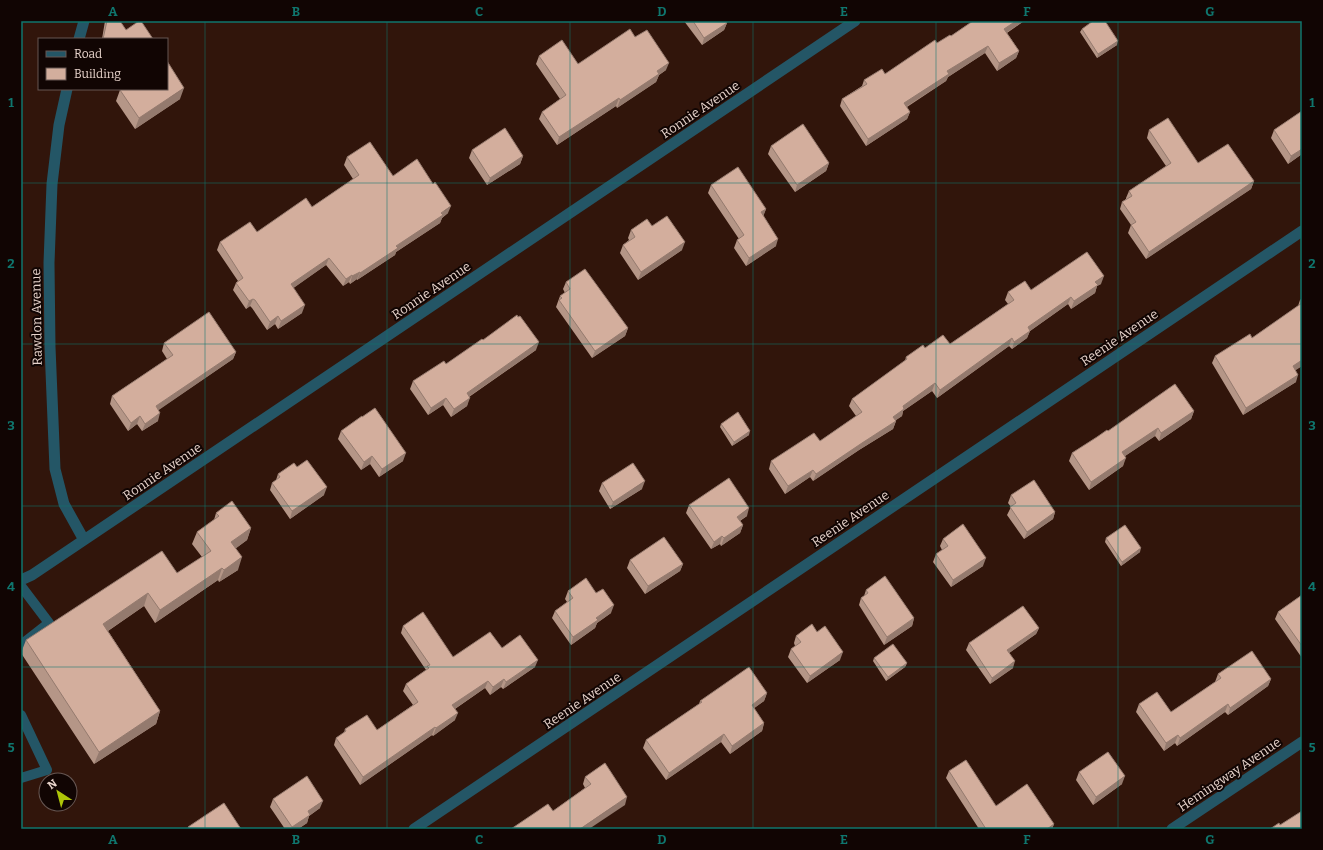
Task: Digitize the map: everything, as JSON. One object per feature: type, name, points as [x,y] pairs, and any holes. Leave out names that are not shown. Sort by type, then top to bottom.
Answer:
[{"type":"street","points":[[79,38],[84,21]]},
{"type":"street","name":"Ronnie Avenue","points":[[21,580],[32,575],[855,21]]},
{"type":"street","name":"Rawdon Avenue","points":[[67,90],[59,125],[52,184],[49,263],[50,347],[55,468],[64,504],[84,540]]},
{"type":"street","name":"Reenie Avenue","points":[[414,829],[1302,231]]},
{"type":"street","name":"Hemingway Avenue","points":[[1172,829],[1302,742]]},
{"type":"lane","points":[[21,586],[49,623],[21,645]]},
{"type":"lane","points":[[21,715],[47,770],[21,778]]},
{"type":"building","points":[[107,21],[120,21],[126,30],[141,21],[152,38],[103,38]]},
{"type":"building","points":[[693,21],[726,21],[727,23],[704,38]]},
{"type":"building","points":[[973,21],[1016,21],[1004,29],[1019,51],[999,63],[988,46],[947,71],[949,74],[904,103],[910,112],[868,139],[842,99],[867,84],[864,80],[882,69],[885,74],[935,40],[937,43],[950,35],[951,36]]},
{"type":"building","points":[[1093,21],[1105,21],[1118,41],[1098,54],[1082,29]]},
{"type":"building","points":[[630,29],[635,37],[647,30],[669,63],[657,71],[659,74],[620,100],[619,98],[559,137],[542,112],[566,95],[539,56],[562,40],[578,64]]},
{"type":"building","points":[[168,63],[184,88],[139,118],[120,90],[168,90]]},
{"type":"building","points":[[1302,111],[1302,149],[1291,156],[1274,130]]},
{"type":"building","points":[[1168,118],[1198,163],[1228,144],[1254,181],[1149,252],[1131,225],[1136,222],[1122,202],[1132,196],[1129,191],[1171,163],[1149,130]]},
{"type":"building","points":[[803,124],[829,163],[797,185],[771,146]]},
{"type":"building","points":[[505,128],[523,156],[490,178],[472,150]]},
{"type":"building","points":[[370,142],[393,176],[417,159],[433,184],[435,182],[451,206],[441,213],[443,215],[396,246],[398,248],[360,273],[352,275],[346,279],[329,258],[291,284],[305,305],[281,321],[278,316],[270,322],[255,300],[253,299],[249,301],[236,283],[243,278],[220,242],[250,222],[257,232],[306,198],[312,207],[359,175],[347,157]]},
{"type":"building","points":[[738,167],[766,209],[761,212],[778,239],[749,258],[737,240],[744,235],[711,185]]},
{"type":"building","points":[[667,216],[685,242],[641,272],[623,245],[635,237],[631,230],[647,219],[652,226]]},
{"type":"building","points":[[1087,252],[1104,276],[1095,282],[1098,285],[1074,301],[1071,297],[1028,327],[1030,331],[1014,342],[1012,338],[940,390],[935,383],[903,406],[904,409],[893,417],[896,421],[816,474],[813,470],[788,486],[771,461],[814,433],[820,441],[862,412],[852,399],[907,359],[906,357],[923,345],[925,348],[943,335],[950,344],[1014,300],[1008,292],[1025,281],[1031,290]]},
{"type":"building","points":[[585,269],[628,328],[595,351],[559,300],[562,298],[560,296],[570,289],[566,282]]},
{"type":"building","points":[[1302,303],[1302,360],[1293,366],[1298,375],[1246,408],[1215,356],[1250,334],[1252,338]]},
{"type":"building","points":[[209,312],[236,352],[156,406],[160,413],[145,424],[140,416],[131,423],[112,396],[173,355],[164,343]]},
{"type":"building","points":[[517,315],[518,317],[520,316],[539,342],[467,393],[470,398],[454,409],[446,398],[431,408],[413,381],[444,361],[446,364],[482,339],[483,340]]},
{"type":"building","points":[[1175,384],[1194,411],[1161,433],[1158,428],[1122,452],[1126,458],[1091,482],[1072,453],[1107,430],[1108,431]]},
{"type":"building","points":[[375,408],[406,453],[382,469],[372,456],[364,462],[341,431]]},
{"type":"building","points":[[738,412],[750,431],[734,442],[721,424]]},
{"type":"building","points":[[307,460],[327,487],[292,511],[272,483],[280,477],[278,474],[294,463],[297,467]]},
{"type":"building","points":[[633,463],[645,481],[613,502],[602,483]]},
{"type":"building","points":[[729,478],[749,508],[737,517],[743,525],[724,538],[722,536],[714,542],[689,505]]},
{"type":"building","points":[[1034,480],[1055,512],[1027,532],[1010,507],[1016,503],[1011,495]]},
{"type":"building","points":[[232,501],[251,528],[231,542],[242,557],[224,570],[222,568],[160,610],[148,593],[103,624],[160,711],[99,752],[26,640],[162,551],[177,573],[211,551],[197,532],[219,516],[216,513]]},
{"type":"building","points":[[963,524],[986,558],[953,580],[936,554],[948,546],[943,539]]},
{"type":"building","points":[[1125,525],[1141,548],[1122,562],[1106,538]]},
{"type":"building","points":[[664,537],[683,564],[648,586],[630,560]]},
{"type":"building","points":[[885,576],[914,618],[887,637],[861,598],[868,593],[866,590]]},
{"type":"building","points":[[586,578],[596,593],[603,589],[614,605],[596,618],[598,620],[573,637],[555,611],[573,598],[568,591]]},
{"type":"building","points":[[1302,595],[1302,646],[1278,612]]},
{"type":"building","points":[[1023,606],[1039,628],[1007,650],[1015,661],[992,678],[969,643]]},
{"type":"building","points":[[423,612],[453,657],[490,632],[502,648],[520,635],[538,660],[506,682],[504,679],[493,687],[488,681],[452,705],[458,713],[436,728],[435,727],[363,777],[336,738],[346,731],[345,729],[367,715],[377,730],[418,702],[406,684],[429,668],[427,666],[430,665],[403,626]]},
{"type":"building","points":[[812,624],[817,632],[825,626],[843,652],[810,676],[791,649],[801,642],[796,636]]},
{"type":"building","points":[[893,644],[907,663],[888,677],[874,658]]},
{"type":"building","points":[[1252,651],[1271,679],[1230,708],[1228,704],[1180,738],[1178,735],[1166,743],[1139,704],[1157,692],[1171,712],[1221,678],[1218,674]]},
{"type":"building","points":[[749,667],[767,693],[752,705],[764,723],[732,746],[724,734],[669,773],[646,740],[702,702],[700,701]]},
{"type":"building","points":[[1108,752],[1125,776],[1096,797],[1079,772]]},
{"type":"building","points":[[966,760],[996,806],[1027,784],[1054,824],[1047,829],[986,829],[949,771]]},
{"type":"building","points":[[605,763],[627,797],[580,829],[511,829],[548,804],[553,811],[591,784],[585,777]]},
{"type":"building","points":[[307,776],[323,801],[308,811],[310,815],[292,827],[273,799]]},
{"type":"building","points":[[224,803],[241,829],[189,829],[188,827]]},
{"type":"building","points":[[1302,811],[1302,829],[1270,829],[1279,823],[1280,825]]}]
